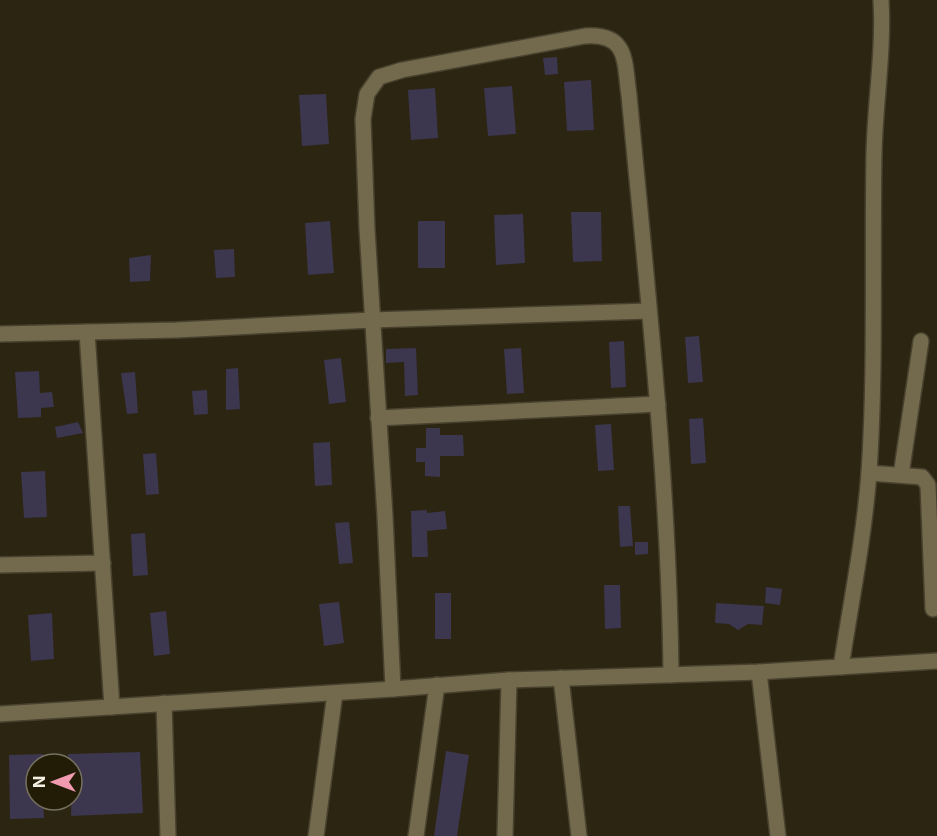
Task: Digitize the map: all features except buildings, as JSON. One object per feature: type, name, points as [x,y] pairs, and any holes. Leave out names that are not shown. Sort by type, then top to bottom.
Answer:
[{"type":"street","points":[[840,667],[862,533],[868,473],[874,347],[874,153],[883,32],[881,0]]},
{"type":"street","points":[[393,689],[363,119],[367,94],[379,77],[402,70],[600,35],[613,40],[623,53],[629,95],[658,404],[670,583],[670,675]]},
{"type":"street","points":[[0,334],[176,330],[372,320],[649,312]]},
{"type":"street","points":[[87,332],[112,707]]},
{"type":"street","points":[[901,475],[921,341]]},
{"type":"street","points":[[378,418],[658,404]]},
{"type":"street","points":[[868,473],[922,477],[928,485],[933,513],[933,609]]},
{"type":"street","points":[[0,565],[103,563]]},
{"type":"street","points":[[0,714],[509,680],[759,672],[937,661]]},
{"type":"street","points":[[759,672],[778,836]]},
{"type":"street","points":[[561,678],[579,836]]},
{"type":"street","points":[[505,836],[509,680]]},
{"type":"street","points":[[416,836],[437,686]]},
{"type":"street","points":[[316,836],[335,693]]},
{"type":"street","points":[[164,703],[168,836]]}]
